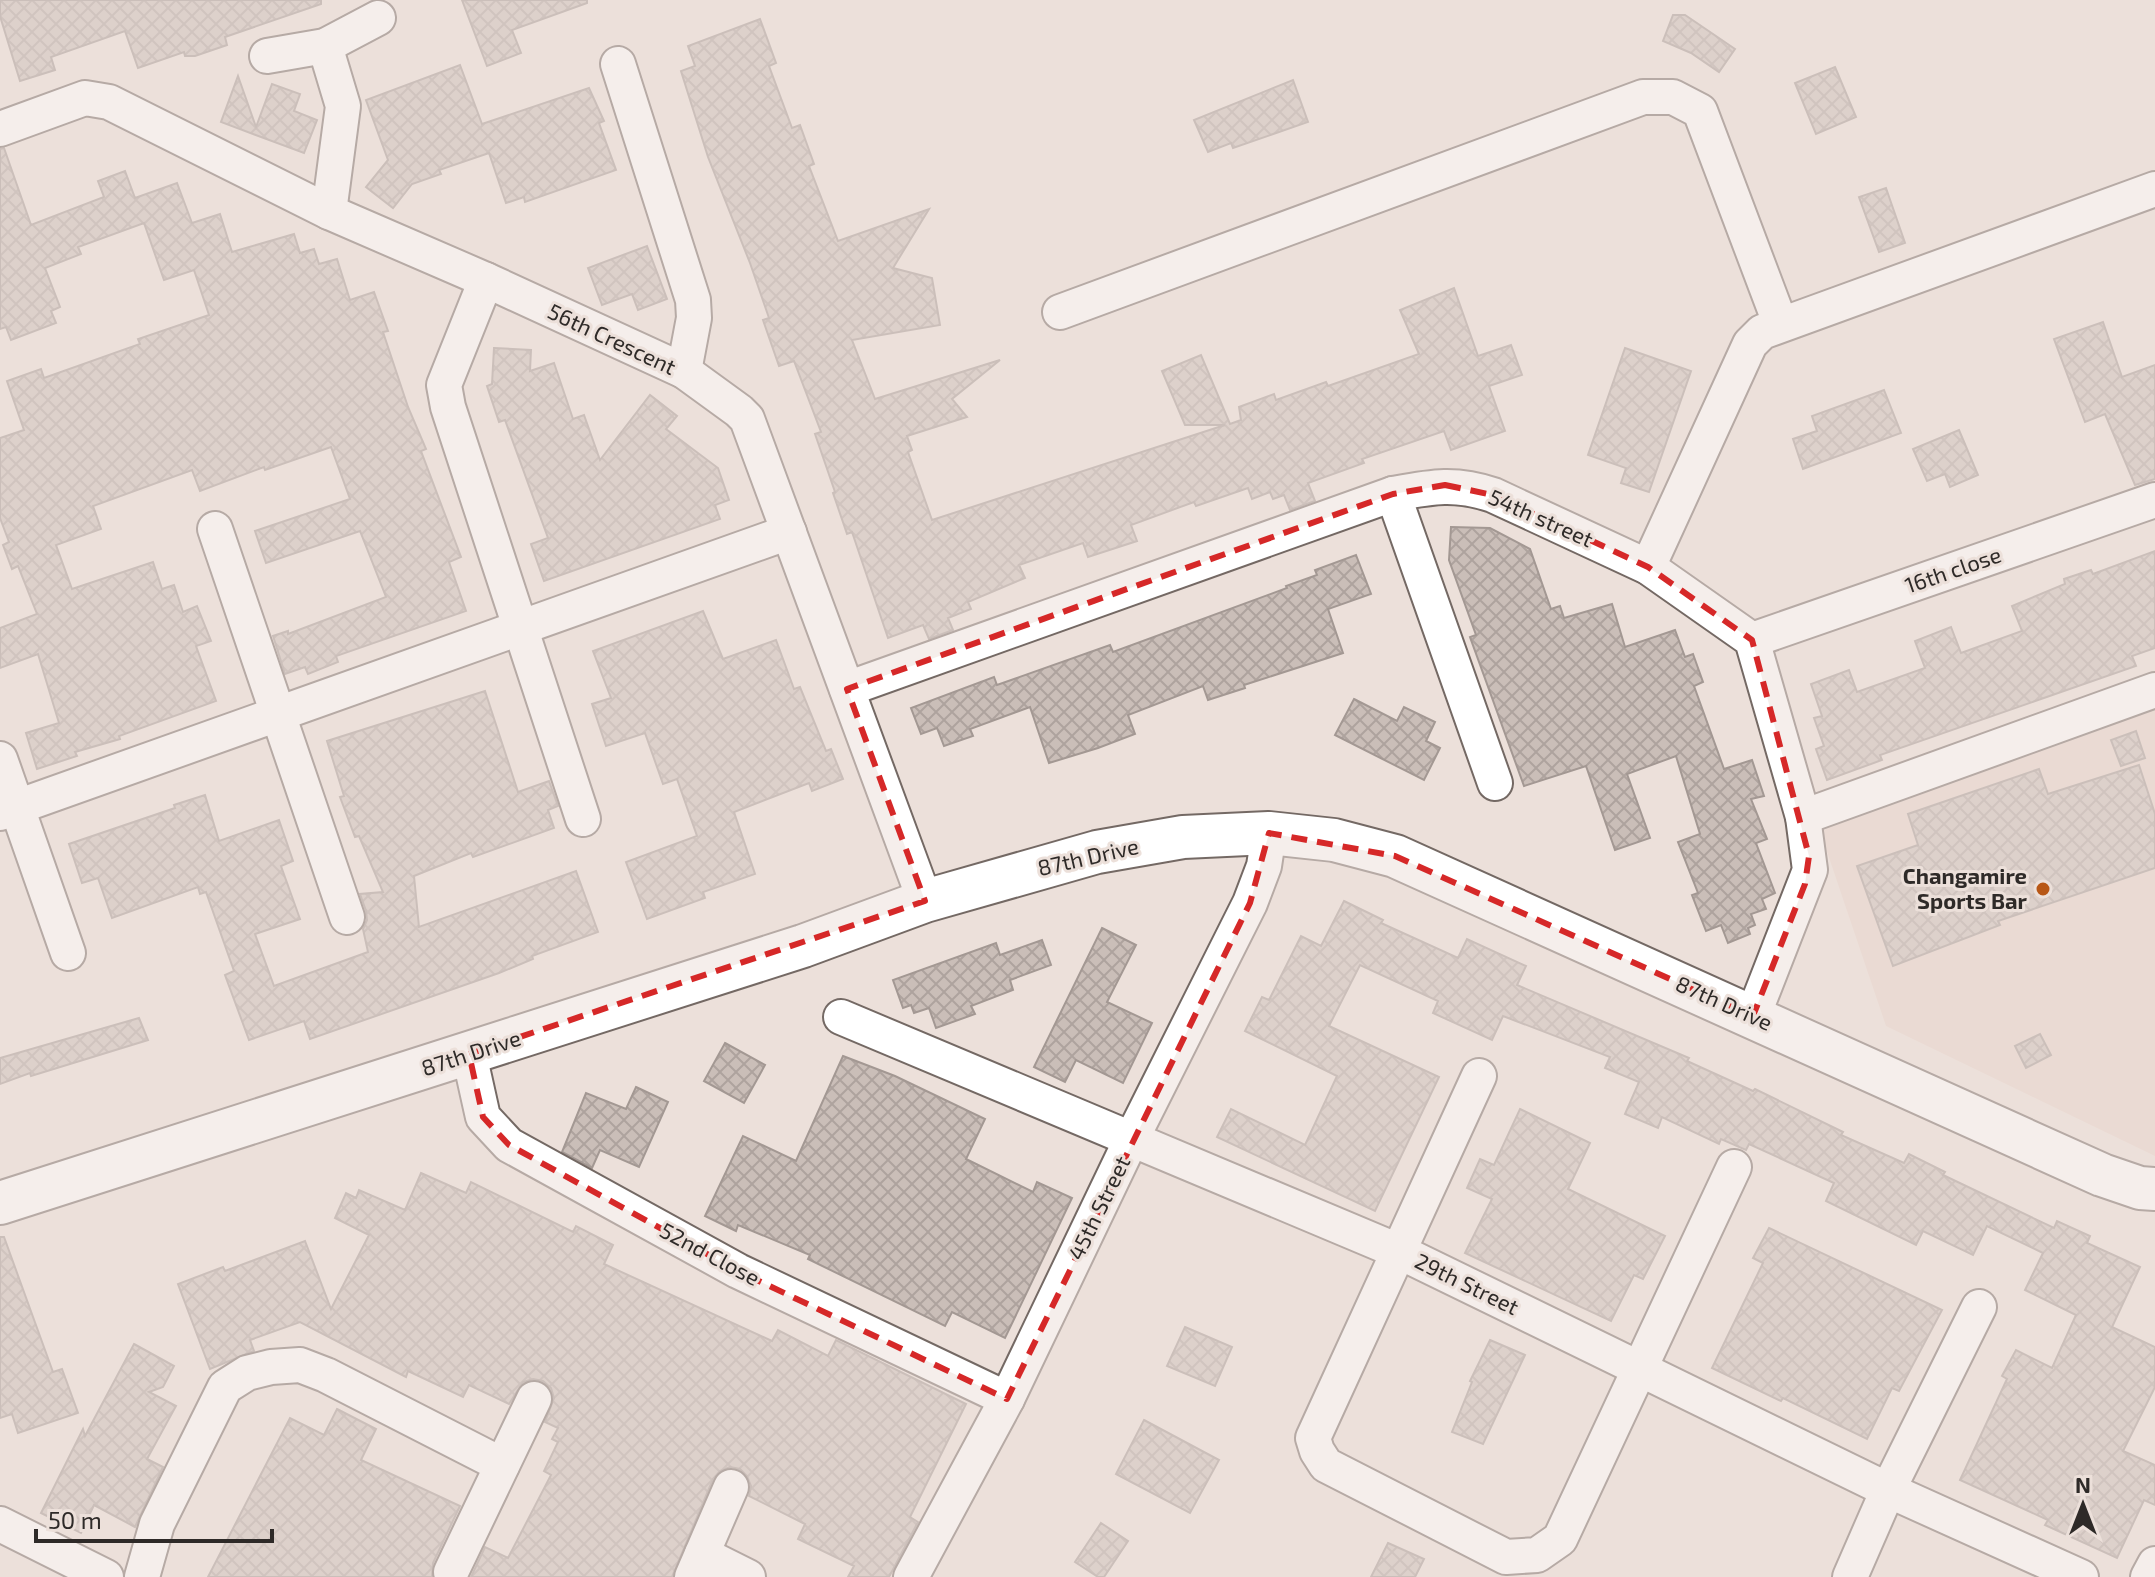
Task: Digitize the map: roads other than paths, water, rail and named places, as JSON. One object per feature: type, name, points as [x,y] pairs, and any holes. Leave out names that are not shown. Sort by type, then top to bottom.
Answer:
[{"type":"street","points":[[267,56],[325,46],[378,18]]},
{"type":"street","points":[[325,46],[343,106],[329,212]]},
{"type":"street","points":[[618,64],[693,300],[694,318],[684,371]]},
{"type":"street","points":[[1060,312],[1643,97],[1673,97],[1700,111],[1780,323]]},
{"type":"street","name":"56th Crescent","points":[[0,129],[85,98],[109,102],[329,212],[684,371],[747,419],[925,901]]},
{"type":"street","points":[[1648,567],[1750,344],[1762,332],[2155,189]]},
{"type":"street","points":[[486,280],[444,385],[448,407],[583,819]]},
{"type":"street","name":"54th street","points":[[847,689],[1393,494],[1445,485],[1471,487],[1493,495],[1648,567],[1752,640]]},
{"type":"street","points":[[1393,494],[1495,783]]},
{"type":"street","name":"16th close","points":[[1752,640],[2155,500]]},
{"type":"street","points":[[215,529],[347,917]]},
{"type":"street","points":[[9,810],[789,532]]},
{"type":"street","points":[[1752,640],[1803,817],[1810,870],[1753,1016]]},
{"type":"street","points":[[1803,817],[2155,690]]},
{"type":"street","points":[[0,759],[9,810],[68,953]]},
{"type":"street","name":"87th Drive","points":[[0,1203],[803,946],[925,901],[1097,852],[1183,837],[1269,833],[1334,840],[1395,856],[2102,1175],[2140,1188],[2155,1189]]},
{"type":"street","name":"45th Street","points":[[911,1577],[1007,1399],[1132,1138],[1250,903],[1264,866],[1269,833]]},
{"type":"street","name":"29th Street","points":[[841,1017],[1398,1251],[1888,1490],[2081,1577]]},
{"type":"street","name":"52nd Close","points":[[469,1054],[483,1117],[509,1145],[738,1271],[1007,1399]]},
{"type":"street","points":[[1479,1076],[1313,1438],[1326,1465],[1506,1557],[1537,1555],[1560,1539],[1734,1167]]},
{"type":"street","points":[[1850,1577],[1888,1490],[1979,1307]]},
{"type":"street","points":[[142,1577],[157,1524],[225,1387],[247,1373],[300,1365],[326,1375],[502,1465]]},
{"type":"street","points":[[451,1572],[534,1399]]},
{"type":"street","points":[[731,1487],[697,1565],[748,1577]]},
{"type":"street","points":[[0,1524],[106,1577]]},
{"type":"street","points":[[2148,1577],[2155,1564]]},
{"type":"place","name":"Changamire Sports Bar","points":[[2043,889]]}]
